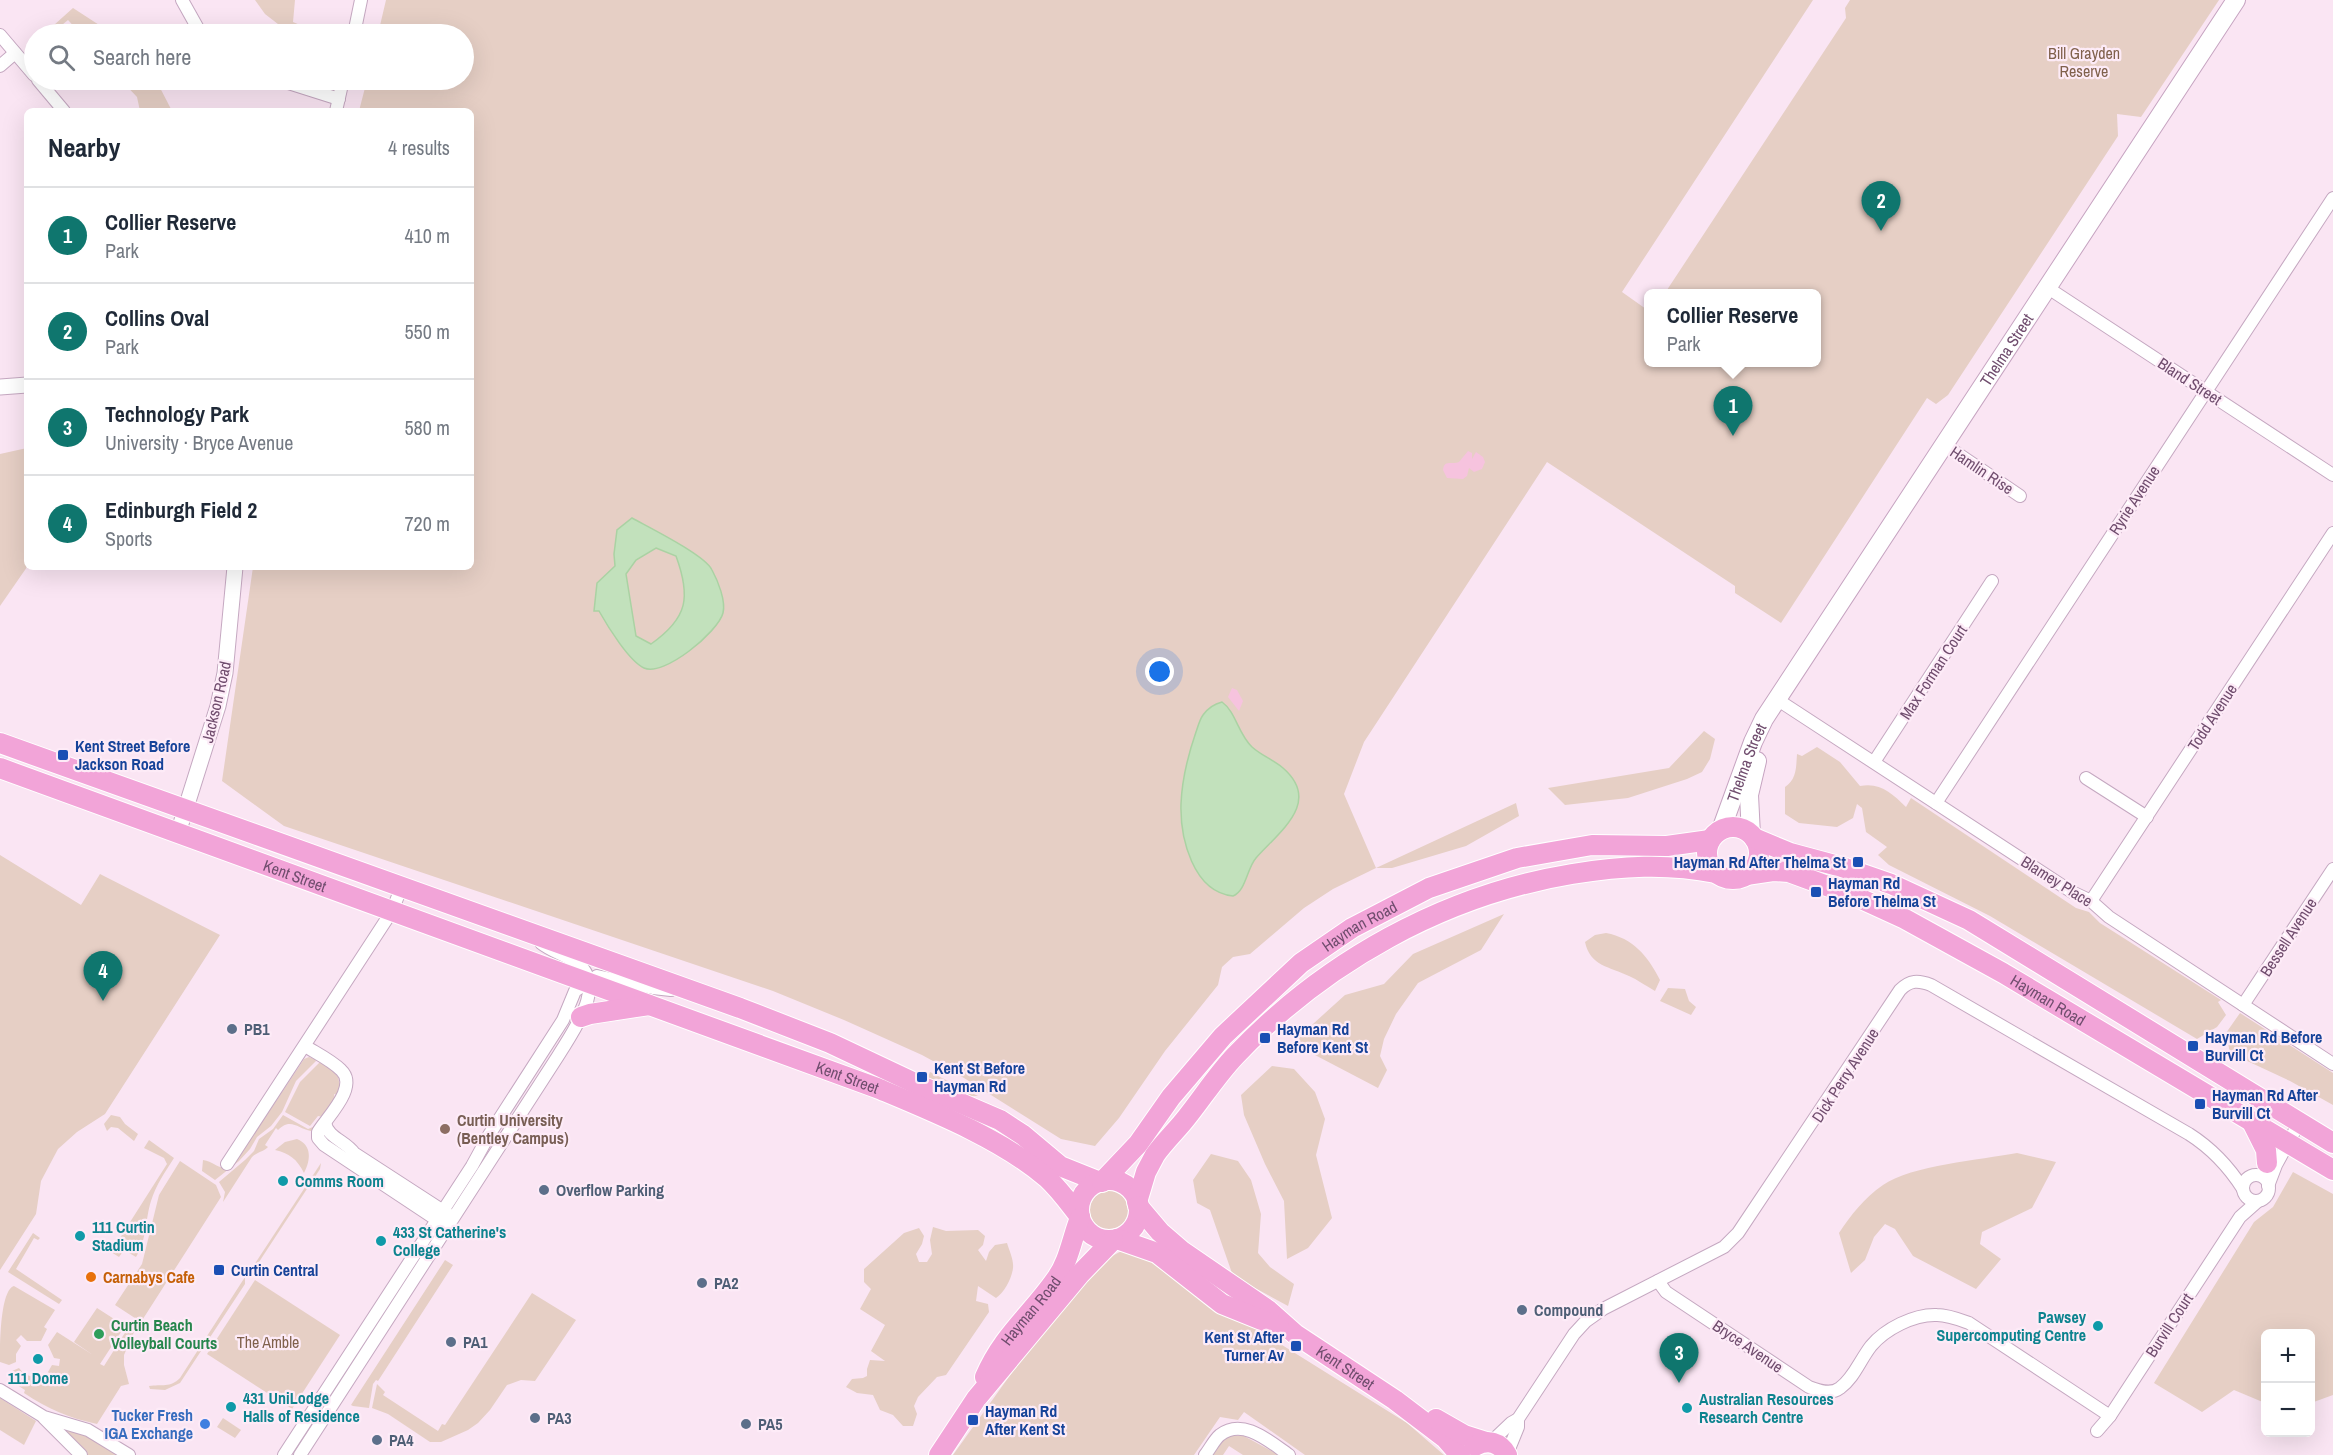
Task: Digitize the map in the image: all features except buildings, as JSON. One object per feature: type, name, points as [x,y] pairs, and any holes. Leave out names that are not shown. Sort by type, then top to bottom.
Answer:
[{"type":"main road","name":"Thelma Street","points":[[1716,835],[1764,718],[1778,700],[2236,0]]},
{"type":"main road","name":"Thelma Street","points":[[1753,836],[1749,795],[1753,772],[1778,700]]},
{"type":"main road","name":"Kent Street","points":[[0,742],[830,1043],[921,1086],[987,1113],[1013,1127],[1060,1166],[1101,1182]]},
{"type":"main road","name":"Kent Street","points":[[0,768],[833,1071],[953,1122],[1005,1150],[1037,1171],[1057,1188],[1080,1218]]},
{"type":"main road","points":[[1737,827],[1753,836],[1758,856],[1756,863],[1746,875],[1731,879],[1716,873],[1708,861],[1708,846],[1716,835],[1737,827]]},
{"type":"main road","name":"Hayman Road","points":[[1101,1182],[1138,1144],[1171,1097],[1223,1036],[1301,963],[1352,928],[1429,888],[1517,858],[1592,845],[1667,846],[1716,835]]},
{"type":"main road","name":"Hayman Road","points":[[1753,836],[1790,853],[1842,867],[1891,884],[1969,920],[2333,1143]]},
{"type":"main road","name":"Hayman Road","points":[[1138,1204],[1146,1172],[1155,1155],[1235,1056],[1299,998],[1372,947],[1452,906],[1536,880],[1612,868],[1660,865],[1689,867],[1716,873]]},
{"type":"main road","name":"Hayman Road","points":[[1746,875],[1773,871],[1789,872],[1857,897],[1905,919],[2003,973],[2333,1170]]},
{"type":"main road","points":[[581,1017],[651,1005]]},
{"type":"main road","points":[[2252,1122],[2266,1150],[2260,1172]]},
{"type":"main road","points":[[1113,1181],[1124,1185],[1132,1192],[1138,1204],[1135,1224],[1125,1235],[1115,1239],[1105,1240],[1093,1235],[1086,1230],[1080,1218],[1082,1198],[1091,1186],[1101,1182],[1113,1181]]},
{"type":"main road","name":"Kent Street","points":[[1138,1204],[1155,1227],[1182,1251],[1268,1310],[1295,1334],[1395,1400],[1445,1438],[1460,1455]]},
{"type":"main road","name":"Hayman Road","points":[[976,1399],[991,1363],[1002,1344],[1057,1278],[1080,1218]]},
{"type":"main road","name":"Kent Street","points":[[1115,1239],[1157,1253],[1222,1304],[1295,1334]]},
{"type":"main road","name":"Hayman Road","points":[[939,1455],[976,1399],[1080,1274],[1115,1239]]},
{"type":"main road","name":"Kent Street","points":[[1395,1400],[1464,1435],[1498,1448]]},
{"type":"main road","points":[[1468,1455],[1474,1447],[1498,1448]]},
{"type":"street","points":[[182,0],[195,24]]},
{"type":"street","points":[[356,24],[361,0]]},
{"type":"street","points":[[0,35],[24,63]]},
{"type":"street","points":[[0,66],[15,52]]},
{"type":"street","points":[[46,90],[61,108]]},
{"type":"street","points":[[302,90],[337,105],[341,90]]},
{"type":"street","name":"Ryrie Avenue","points":[[1936,802],[2333,198]]},
{"type":"street","name":"Bland Street","points":[[2048,288],[2333,475]]},
{"type":"street","points":[[0,387],[24,385]]},
{"type":"street","name":"Hamlin Rise","points":[[1945,445],[2020,495]]},
{"type":"street","name":"Todd Avenue","points":[[2091,901],[2333,534]]},
{"type":"street","name":"Jackson Road","points":[[178,833],[218,706],[225,673],[235,570]]},
{"type":"street","name":"Max Forman Court","points":[[1874,762],[1992,581]]},
{"type":"street","name":"Blamey Place","points":[[1778,700],[2072,892],[2091,901],[2105,914],[2333,1064]]},
{"type":"street","points":[[2086,778],[2147,817]]},
{"type":"street","name":"Bessell Avenue","points":[[2243,1005],[2333,869]]},
{"type":"street","points":[[227,1164],[392,911],[402,886]]},
{"type":"street","name":"Kent Street","points":[[528,933],[550,950],[575,961],[584,971],[588,982],[597,976],[653,988],[693,992]]},
{"type":"street","name":"Dick Perry Avenue","points":[[1498,1448],[1511,1423],[1518,1419],[1574,1334],[1586,1321],[1603,1309],[1724,1247],[1738,1233],[1900,990],[1913,981],[1931,985],[2189,1134],[2230,1169],[2244,1192]]},
{"type":"street","points":[[284,1455],[581,1017],[589,997],[588,982]]},
{"type":"street","points":[[300,1455],[445,1219],[563,1020],[575,992],[588,982]]},
{"type":"street","points":[[305,1046],[340,1069],[346,1078],[345,1091],[325,1123],[328,1132],[445,1219]]},
{"type":"street","points":[[2284,1141],[2265,1197],[2258,1201],[2250,1199],[2244,1192],[2246,1180],[2260,1172],[2296,1121]]},
{"type":"street","name":"Dick Perry Avenue","points":[[2230,1169],[2260,1172]]},
{"type":"street","points":[[2260,1172],[2268,1186]]},
{"type":"street","name":"Burvill Court","points":[[2240,1217],[2244,1192]]},
{"type":"street","name":"Burvill Court","points":[[2097,1431],[2110,1416],[2240,1217],[2258,1201]]},
{"type":"street","name":"Bryce Avenue","points":[[1659,1281],[1666,1292],[1809,1387],[1822,1392],[1839,1390],[1851,1377],[1871,1346],[1889,1330],[1909,1320],[1935,1315],[1952,1317],[1968,1323],[2110,1416]]},
{"type":"street","points":[[0,1390],[44,1417],[81,1455]]},
{"type":"street","points":[[44,1417],[88,1430],[129,1455]]},
{"type":"street","name":"Dick Perry Avenue","points":[[1498,1448],[1518,1427],[1518,1419]]},
{"type":"street","points":[[1206,1455],[1218,1437],[1228,1430],[1248,1429],[1289,1455]]},
{"type":"green space","points":[[255,0],[295,0],[293,22],[298,24],[278,24],[265,14]]},
{"type":"green space","name":"Bill Grayden Reserve","points":[[386,0],[1813,0],[1622,292],[1644,308],[1644,367],[1821,367],[1821,289],[1668,289],[1846,18],[1845,8],[1850,0],[2219,0],[2141,117],[2117,114],[2118,136],[1948,395],[1936,404],[1927,398],[1781,623],[1735,593],[1735,586],[1547,462],[1364,742],[1344,794],[1376,868],[1333,889],[1304,908],[1250,954],[1233,957],[1222,967],[1218,985],[1165,1051],[1119,1118],[1095,1146],[1061,1139],[964,1078],[922,1055],[844,1020],[773,991],[284,826],[222,781],[253,570],[474,570],[474,108],[360,108],[364,90],[474,90],[474,24],[380,24]]},
{"type":"green space","points":[[73,8],[98,24],[72,24],[68,20],[63,24],[55,24]]},
{"type":"green space","points":[[130,90],[161,90],[170,108],[139,108],[137,97]]},
{"type":"green space","points":[[24,449],[25,570],[0,606],[0,454]]},
{"type":"green space","points":[[1704,731],[1715,739],[1710,759],[1702,772],[1687,779],[1628,798],[1565,805],[1548,788],[1669,768]]},
{"type":"green space","points":[[1817,747],[1840,762],[1860,786],[1880,787],[1896,797],[1906,807],[1911,798],[2076,908],[2089,912],[2100,923],[2221,1000],[2218,1002],[2226,1015],[2217,1027],[2197,1039],[1990,916],[1889,865],[1878,855],[1887,847],[1866,832],[1862,808],[1857,804],[1853,818],[1837,827],[1799,823],[1785,814],[1785,787],[1794,776],[1797,754],[1802,756]]},
{"type":"green space","points":[[1516,803],[1519,816],[1466,846],[1392,868],[1376,868]]},
{"type":"green space","points":[[0,855],[81,905],[100,874],[220,935],[105,1114],[77,1132],[58,1149],[41,1181],[36,1214],[0,1270]]},
{"type":"green space","points":[[1504,914],[1481,950],[1418,983],[1396,1014],[1384,1039],[1380,1056],[1387,1070],[1378,1088],[1292,1043],[1345,995],[1384,984],[1413,954]]},
{"type":"green space","points":[[1606,933],[1624,939],[1645,956],[1660,980],[1655,991],[1602,965],[1591,956],[1585,942],[1595,935]]},
{"type":"green space","points":[[1668,988],[1685,989],[1689,1001],[1696,1007],[1691,1015],[1660,1001]]},
{"type":"green space","points":[[2240,1013],[2333,1073],[2333,1105],[2290,1081],[2230,1053],[2226,1033]]},
{"type":"green space","points":[[309,1057],[316,1061],[296,1081],[282,1112],[271,1126],[257,1137],[239,1161],[215,1180],[202,1171],[203,1160],[222,1167],[235,1163],[304,1059]]},
{"type":"green space","points":[[319,1063],[323,1063],[337,1074],[340,1085],[337,1095],[334,1094],[335,1098],[323,1117],[318,1116],[310,1126],[285,1112],[300,1082]]},
{"type":"green space","points":[[1272,1066],[1294,1069],[1315,1092],[1325,1119],[1316,1155],[1332,1218],[1308,1248],[1287,1259],[1284,1201],[1244,1115],[1241,1095]]},
{"type":"green space","points":[[930,1072],[978,1096],[967,1096],[927,1080]]},
{"type":"green space","points":[[111,1115],[120,1117],[138,1134],[134,1141],[118,1128],[111,1127],[107,1131],[104,1124]]},
{"type":"green space","points":[[283,1115],[308,1129],[313,1127],[318,1120],[320,1121],[311,1131],[291,1124],[278,1130],[276,1128],[265,1145],[268,1147],[252,1157],[223,1202],[225,1192],[219,1182],[254,1151],[259,1139],[273,1129]]},
{"type":"green space","points":[[297,1139],[305,1145],[309,1153],[304,1173],[292,1157],[275,1150],[285,1142]]},
{"type":"green space","points":[[149,1140],[174,1158],[153,1195],[140,1250],[136,1257],[124,1250],[119,1257],[111,1252],[167,1164],[164,1158],[144,1148]]},
{"type":"green space","points":[[2017,1153],[2056,1162],[2032,1208],[1982,1232],[1980,1244],[2001,1259],[1976,1289],[1913,1256],[1895,1229],[1885,1224],[1874,1237],[1865,1260],[1851,1273],[1839,1233],[1858,1207],[1883,1185],[1896,1178],[1928,1168]]},
{"type":"green space","points":[[1211,1154],[1238,1161],[1251,1180],[1261,1214],[1258,1253],[1270,1267],[1294,1284],[1288,1306],[1233,1276],[1210,1210],[1197,1203],[1193,1180]]},
{"type":"green space","points":[[180,1161],[216,1185],[221,1197],[141,1322],[115,1305],[142,1264],[159,1195]]},
{"type":"green space","points":[[321,1163],[320,1169],[259,1262],[252,1268]]},
{"type":"green space","points":[[2293,1172],[2333,1194],[2333,1395],[2315,1402],[2315,1329],[2261,1329],[2261,1401],[2234,1390],[2202,1412],[2154,1383],[2254,1222],[2273,1207]]},
{"type":"green space","points":[[1109,1191],[1123,1196],[1128,1210],[1123,1224],[1109,1229],[1095,1224],[1090,1210],[1095,1196]]},
{"type":"green space","points":[[933,1227],[946,1231],[978,1230],[985,1236],[983,1245],[978,1250],[986,1261],[995,1245],[1007,1243],[1013,1268],[1007,1285],[996,1298],[978,1286],[976,1301],[988,1304],[989,1312],[946,1375],[937,1377],[918,1397],[914,1406],[917,1414],[913,1426],[903,1426],[893,1415],[880,1410],[873,1395],[857,1393],[846,1387],[852,1379],[867,1376],[870,1360],[885,1361],[871,1351],[885,1325],[860,1309],[871,1289],[864,1282],[864,1269],[904,1233],[919,1228],[924,1236],[916,1254],[919,1262],[927,1262],[932,1254],[930,1240]]},
{"type":"green space","points":[[33,1233],[40,1238],[38,1240],[34,1238],[16,1269],[62,1300],[59,1304],[8,1272]]},
{"type":"green space","points":[[1123,1251],[1146,1256],[1183,1283],[1407,1423],[1444,1455],[1305,1455],[1244,1412],[1238,1420],[1220,1417],[1194,1455],[953,1455],[1022,1359],[1066,1303],[1099,1266]]},
{"type":"green space","points":[[445,1260],[453,1265],[378,1381],[376,1380],[373,1384],[369,1408],[351,1405]]},
{"type":"green space","points":[[245,1277],[245,1284],[180,1383],[165,1390],[150,1389],[149,1386],[169,1384],[180,1378]]},
{"type":"green space","name":"The Amble","points":[[255,1280],[340,1335],[292,1409],[207,1354]]},
{"type":"green space","points":[[14,1286],[55,1310],[44,1327],[47,1329],[41,1341],[27,1341],[21,1335],[16,1340],[21,1346],[16,1354],[16,1362],[9,1365],[0,1362],[1,1332],[6,1297]]},
{"type":"green space","points":[[532,1293],[576,1320],[535,1381],[521,1380],[507,1385],[478,1423],[441,1442],[430,1442],[388,1414],[372,1408],[377,1384],[385,1392],[383,1395],[438,1431],[442,1424],[445,1425]]},
{"type":"green space","points":[[97,1308],[125,1326],[100,1364],[104,1366],[128,1328],[134,1332],[124,1355],[129,1384],[121,1386],[97,1424],[59,1412],[33,1399],[17,1385],[12,1371],[19,1368],[24,1374],[33,1377],[33,1384],[41,1383],[41,1376],[51,1375],[48,1372],[52,1365],[59,1366],[60,1359],[54,1358],[48,1345],[57,1332],[93,1355],[74,1342]]},
{"type":"green space","points":[[0,1398],[36,1421],[24,1445],[0,1430]]},
{"type":"green space","points":[[223,1418],[241,1430],[235,1438],[217,1427]]},
{"type":"green space","points":[[59,1426],[92,1435],[124,1455],[86,1455]]},
{"type":"green space","points":[[1228,1435],[1244,1436],[1279,1455],[1243,1455],[1229,1446],[1223,1455],[1212,1455]]},
{"type":"sand","points":[[1468,451],[1472,453],[1472,459],[1476,452],[1483,457],[1485,462],[1482,469],[1474,472],[1469,468],[1467,476],[1463,479],[1447,478],[1443,470],[1445,465],[1459,462]]},
{"type":"sand","points":[[1232,688],[1237,690],[1243,701],[1239,711],[1228,697]]},
{"type":"shaded area","points":[[632,518],[699,557],[712,570],[719,585],[724,608],[719,621],[689,651],[664,666],[653,669],[644,668],[638,664],[619,643],[599,611],[594,611],[597,583],[615,566],[617,530]],"holes":[[[656,548],[676,556],[684,583],[683,606],[673,625],[651,644],[636,636],[626,574],[636,560]]]},
{"type":"shaded area","points":[[1222,702],[1231,711],[1247,742],[1283,768],[1294,781],[1299,793],[1298,804],[1293,816],[1256,858],[1241,889],[1233,896],[1219,892],[1208,885],[1199,874],[1186,847],[1181,818],[1184,776],[1198,725],[1207,710]]},
{"type":"place","name":"Collins Oval","points":[[1881,231]]},
{"type":"place","name":"Collier Reserve","points":[[1733,436]]},
{"type":"place","name":"Kent Street Before Jackson Road","points":[[63,755]]},
{"type":"place","name":"Hayman Rd After Thelma St","points":[[1858,862]]},
{"type":"place","name":"Hayman Rd Before Thelma St","points":[[1816,892]]},
{"type":"place","name":"Edinburgh Field 2","points":[[103,1001]]},
{"type":"place","name":"PB1","points":[[232,1029]]},
{"type":"place","name":"Hayman Rd Before Kent St","points":[[1265,1038]]},
{"type":"place","name":"Hayman Rd Before Burvill Ct","points":[[2193,1046]]},
{"type":"place","name":"Kent St Before Hayman Rd","points":[[922,1077]]},
{"type":"place","name":"Hayman Rd After Burvill Ct","points":[[2200,1104]]},
{"type":"place","name":"Curtin University (Bentley Campus)","points":[[445,1129]]},
{"type":"place","name":"Comms Room","points":[[283,1181]]},
{"type":"place","name":"Overflow Parking","points":[[544,1190]]},
{"type":"place","name":"111 Curtin Stadium","points":[[80,1236]]},
{"type":"place","name":"433 St Catherine's College","points":[[381,1241]]},
{"type":"place","name":"Curtin Central","points":[[219,1270]]},
{"type":"place","name":"Carnabys Cafe","points":[[91,1277]]},
{"type":"place","name":"PA2","points":[[702,1283]]},
{"type":"place","name":"Compound","points":[[1522,1310]]},
{"type":"place","name":"Pawsey Supercomputing Centre","points":[[2098,1326]]},
{"type":"place","name":"Curtin Beach Volleyball Courts","points":[[99,1334]]},
{"type":"place","name":"PA1","points":[[451,1342]]},
{"type":"place","name":"Kent St After Turner Av","points":[[1296,1346]]},
{"type":"place","name":"111 Dome","points":[[38,1359]]},
{"type":"place","name":"Technology Park","points":[[1679,1383]]},
{"type":"place","name":"431 UniLodge Halls of Residence","points":[[231,1407]]},
{"type":"place","name":"Australian Resources Research Centre","points":[[1687,1408]]},
{"type":"place","name":"PA3","points":[[535,1418]]},
{"type":"place","name":"Hayman Rd After Kent St","points":[[973,1420]]},
{"type":"place","name":"Tucker Fresh IGA Exchange","points":[[205,1424]]},
{"type":"place","name":"PA5","points":[[746,1424]]},
{"type":"place","name":"PA4","points":[[377,1440]]}]
